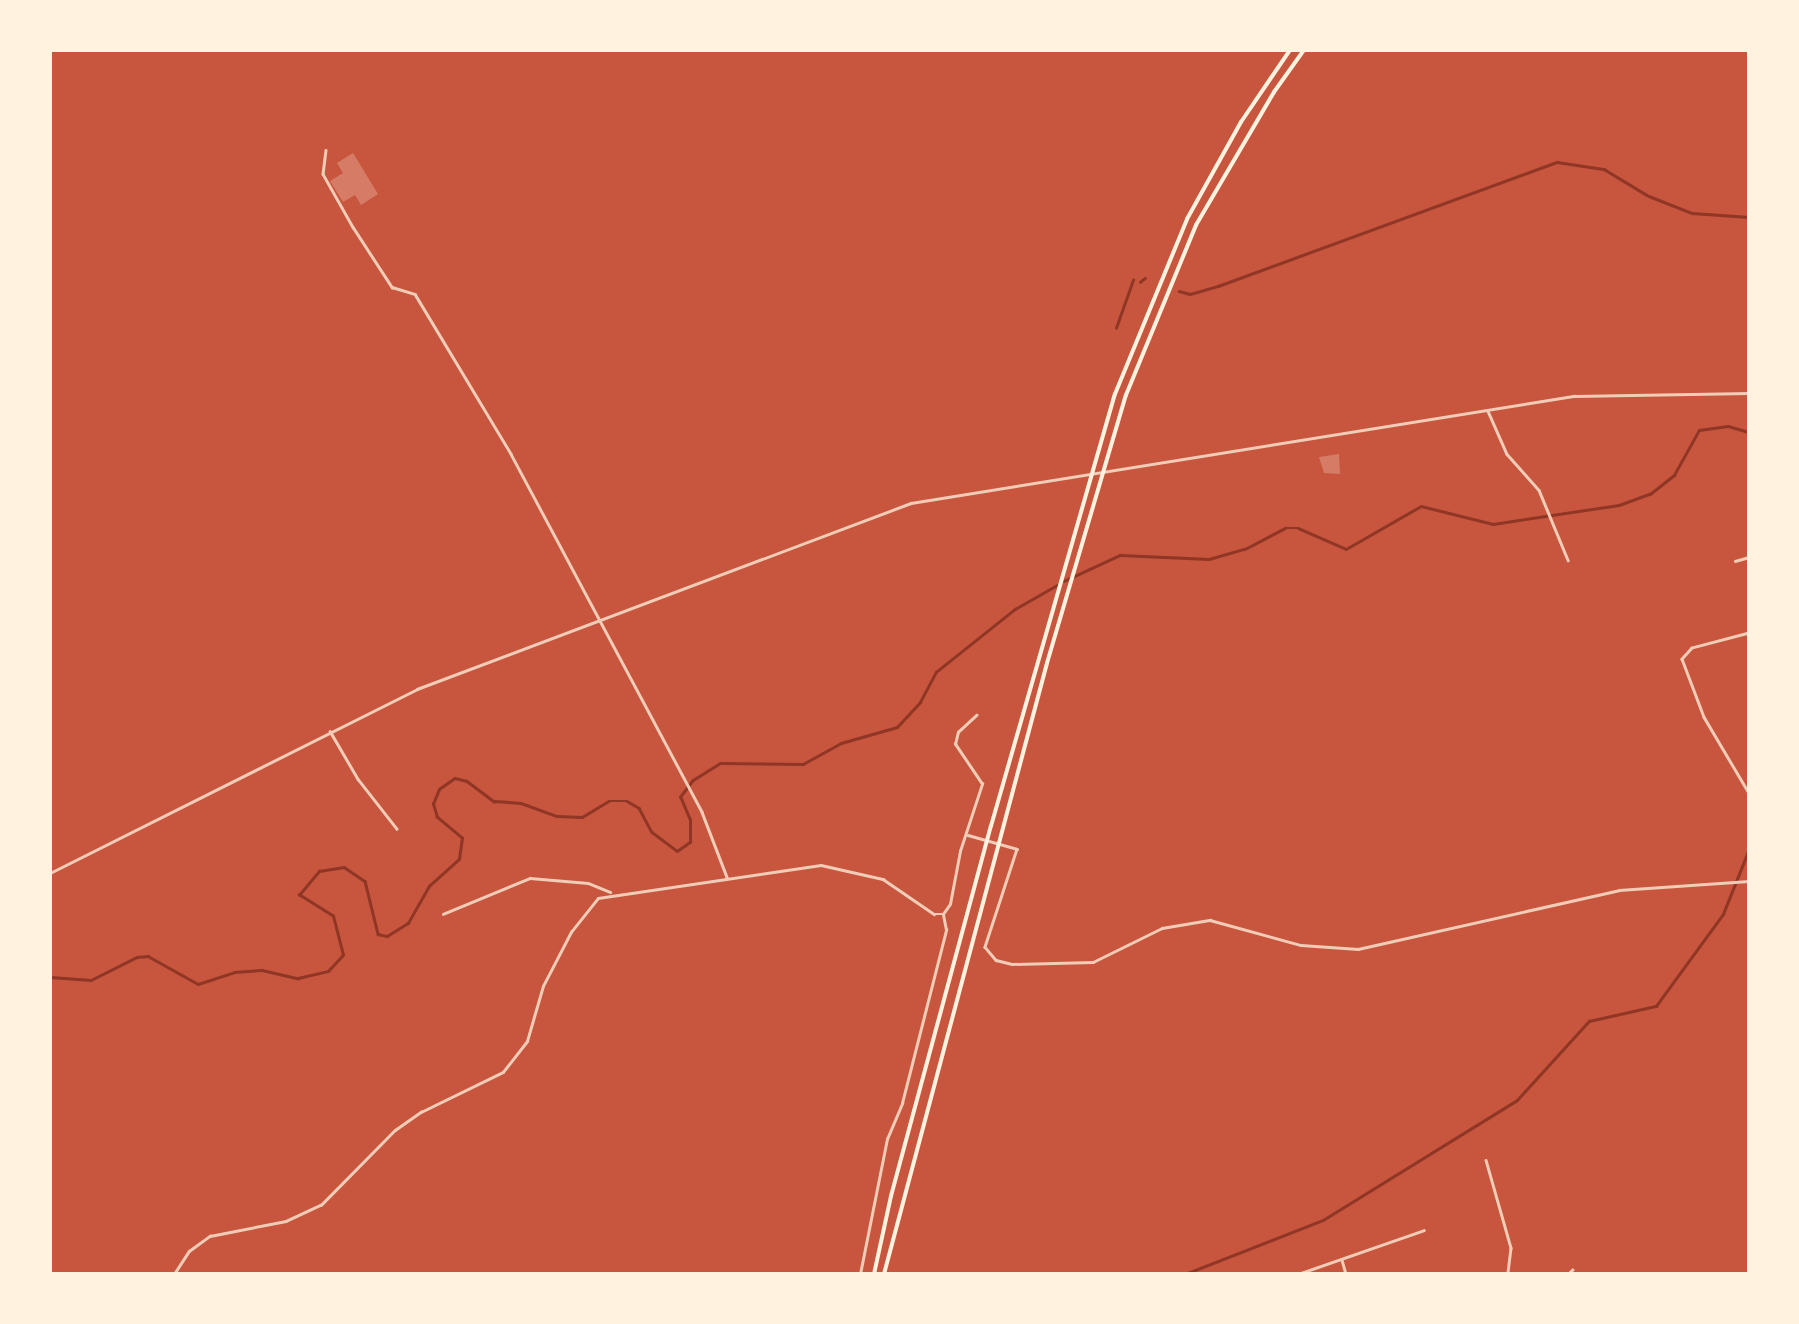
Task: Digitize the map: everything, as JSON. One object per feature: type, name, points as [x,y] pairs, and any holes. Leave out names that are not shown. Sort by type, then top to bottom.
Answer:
[{"type":"main road","points":[[874,1274],[891,1196],[991,826],[1100,445],[1171,252],[1241,122],[1290,50]]},
{"type":"main road","points":[[884,1274],[1065,599],[1150,328],[1196,224],[1274,92],[1304,50]]},
{"type":"street","points":[[326,150],[323,174],[328,184],[392,287],[415,294],[422,304],[511,454],[691,792],[728,878]]},
{"type":"street","points":[[50,872],[416,689],[924,500],[1591,395],[1749,393]]},
{"type":"street","points":[[1488,410],[1506,454],[1529,477],[1546,506],[1568,560]]},
{"type":"street","points":[[1735,561],[1749,557]]},
{"type":"street","points":[[1749,633],[1692,648],[1682,658],[1704,716],[1749,793]]},
{"type":"street","points":[[860,1274],[887,1139],[902,1104],[946,930],[943,914],[950,904],[982,784],[955,744],[958,732],[976,715]]},
{"type":"street","points":[[330,731],[358,779],[396,829]]},
{"type":"street","points":[[966,835],[1017,849],[985,946],[996,960],[1012,964],[1093,962],[1162,928],[1210,920],[1293,944],[1356,950],[1619,890],[1749,881]]},
{"type":"street","points":[[174,1274],[189,1251],[210,1236],[286,1220],[321,1205],[395,1130],[421,1112],[502,1072],[527,1041],[542,986],[571,932],[586,909],[610,893],[809,866],[832,867],[883,880],[934,914],[943,914]]},
{"type":"street","points":[[443,914],[530,878],[588,883],[610,893]]},
{"type":"street","points":[[1486,1160],[1510,1248],[1508,1274]]},
{"type":"street","points":[[1298,1274],[1424,1230]]},
{"type":"street","points":[[1342,1259],[1346,1274]]},
{"type":"building","points":[[353,153],[378,194],[361,205],[355,195],[343,202],[330,181],[343,173],[337,163]]},
{"type":"building","points":[[1339,454],[1340,474],[1324,473],[1319,457]]},
{"type":"waterway","points":[[1179,291],[1190,294],[1218,286],[1557,162],[1604,169],[1647,195]]},
{"type":"waterway","points":[[1649,196],[1692,213],[1749,217]]},
{"type":"waterway","points":[[1140,282],[1145,278]]},
{"type":"waterway","points":[[1116,328],[1133,280]]},
{"type":"waterway","points":[[1064,581],[1120,555],[1209,559],[1245,549],[1285,528],[1298,528],[1346,549],[1421,506],[1493,524],[1619,505],[1650,494],[1674,475],[1699,430],[1728,426],[1749,432]]},
{"type":"waterway","points":[[50,977],[91,980],[137,957],[148,956],[198,984],[234,972],[262,970],[298,978],[328,971],[343,955],[333,916],[299,895],[319,871],[344,867],[365,881],[378,934],[387,936],[408,923],[429,886],[459,859],[462,838],[437,817],[433,804],[439,789],[455,778],[467,781],[494,801],[521,803],[557,816],[582,817],[609,801],[627,801],[639,808],[652,832],[677,851],[690,842],[690,820],[680,797],[693,780],[720,763],[803,764],[841,743],[897,727],[920,702],[936,672],[1015,609],[1057,585]]},
{"type":"waterway","points":[[1185,1274],[1323,1220],[1517,1100],[1589,1021],[1656,1006],[1723,914],[1749,849]]}]
